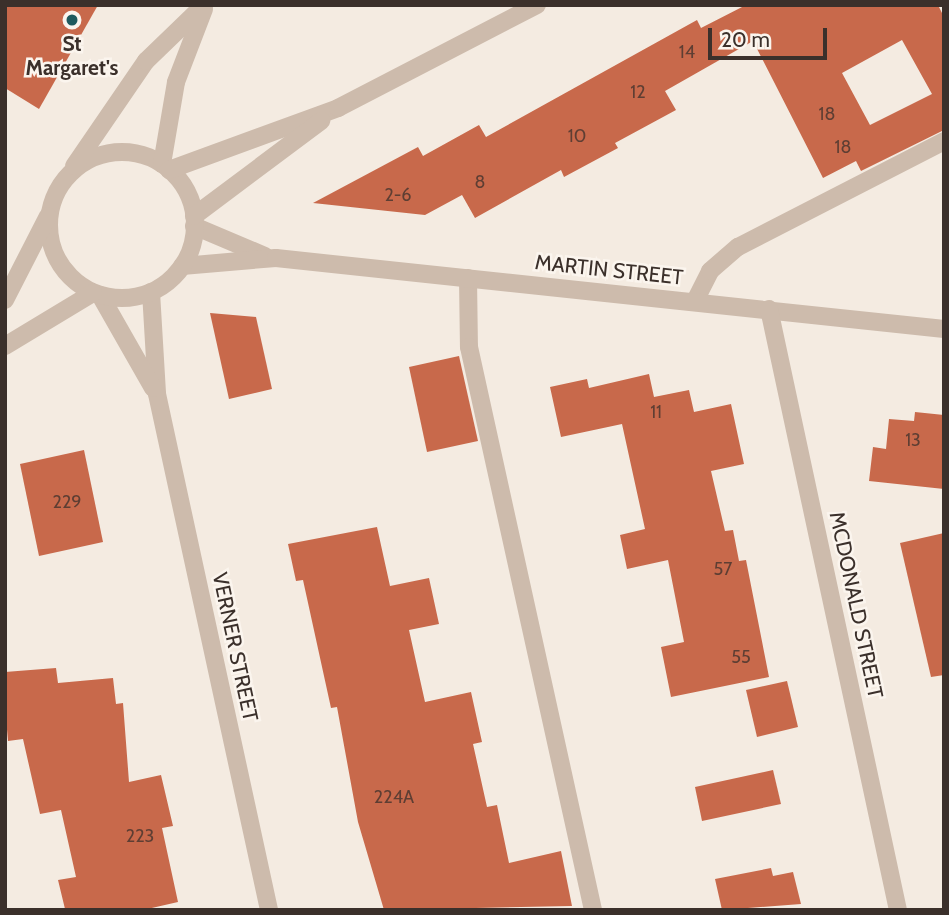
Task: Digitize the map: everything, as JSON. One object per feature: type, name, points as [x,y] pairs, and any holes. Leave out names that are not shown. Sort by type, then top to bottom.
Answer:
[{"type":"street","points":[[165,167],[176,82],[204,5]]},
{"type":"street","points":[[5,300],[68,174],[146,61],[204,5]]},
{"type":"street","points":[[165,167],[338,108],[537,5]]},
{"type":"street","points":[[5,346],[97,294],[151,292],[182,266],[194,221],[338,108]]},
{"type":"street","points":[[695,301],[710,271],[738,247],[944,141]]},
{"type":"street","points":[[68,174],[103,154],[143,156],[165,167],[194,221]]},
{"type":"street","points":[[51,209],[53,249],[62,267],[97,294]]},
{"type":"street","name":"MARTIN STREET","points":[[194,221],[269,257]]},
{"type":"street","name":"MARTIN STREET","points":[[182,266],[269,257],[944,329]]},
{"type":"street","points":[[468,278],[469,348],[593,910]]},
{"type":"street","name":"VERNER STREET","points":[[151,292],[157,394],[269,910]]},
{"type":"street","name":"VERNER STREET","points":[[97,294],[157,394]]},
{"type":"street","name":"MCDONALD STREET","points":[[769,309],[898,910]]},
{"type":"building","points":[[5,5],[98,5],[39,109],[5,88]]},
{"type":"building","points":[[746,5],[938,5],[944,17],[944,130],[861,171],[856,161],[823,178],[753,41],[665,91],[676,110],[615,143],[618,148],[564,177],[561,170],[475,218],[462,195],[425,215],[313,203],[418,147],[423,156],[479,125],[486,137],[697,20],[701,28]],"holes":[[[902,40],[932,94],[870,125],[842,73]]]},
{"type":"building","points":[[210,313],[256,317],[272,389],[229,399]]},
{"type":"building","points":[[459,356],[478,441],[427,452],[409,367]]},
{"type":"building","points":[[649,374],[654,397],[689,390],[694,412],[731,404],[744,464],[711,471],[725,531],[733,530],[739,561],[746,560],[769,677],[671,697],[661,647],[684,642],[668,560],[627,569],[620,535],[645,529],[622,424],[561,437],[550,387],[587,379],[589,388]]},
{"type":"building","points":[[915,412],[944,415],[944,489],[869,481],[873,447],[886,449],[889,419],[914,421]]},
{"type":"building","points":[[84,450],[103,542],[39,556],[20,464]]},
{"type":"building","points":[[377,527],[390,586],[429,578],[439,624],[409,630],[425,702],[471,692],[482,742],[473,744],[487,807],[497,805],[509,863],[561,851],[572,906],[384,910],[358,822],[337,707],[331,708],[303,580],[296,581],[288,544]]},
{"type":"building","points":[[944,533],[944,675],[931,677],[900,543]]},
{"type":"building","points":[[56,668],[58,683],[113,678],[116,704],[123,703],[129,782],[161,775],[173,826],[162,828],[178,902],[143,910],[65,909],[58,880],[76,877],[61,810],[40,814],[23,739],[8,741],[5,706],[5,672]]},
{"type":"building","points":[[787,681],[798,727],[757,737],[746,690]]},
{"type":"building","points":[[773,770],[781,804],[702,821],[695,787]]},
{"type":"building","points":[[771,868],[773,876],[793,872],[801,904],[722,910],[715,879]]},
{"type":"place","name":"St Margaret's","points":[[72,20]]}]
